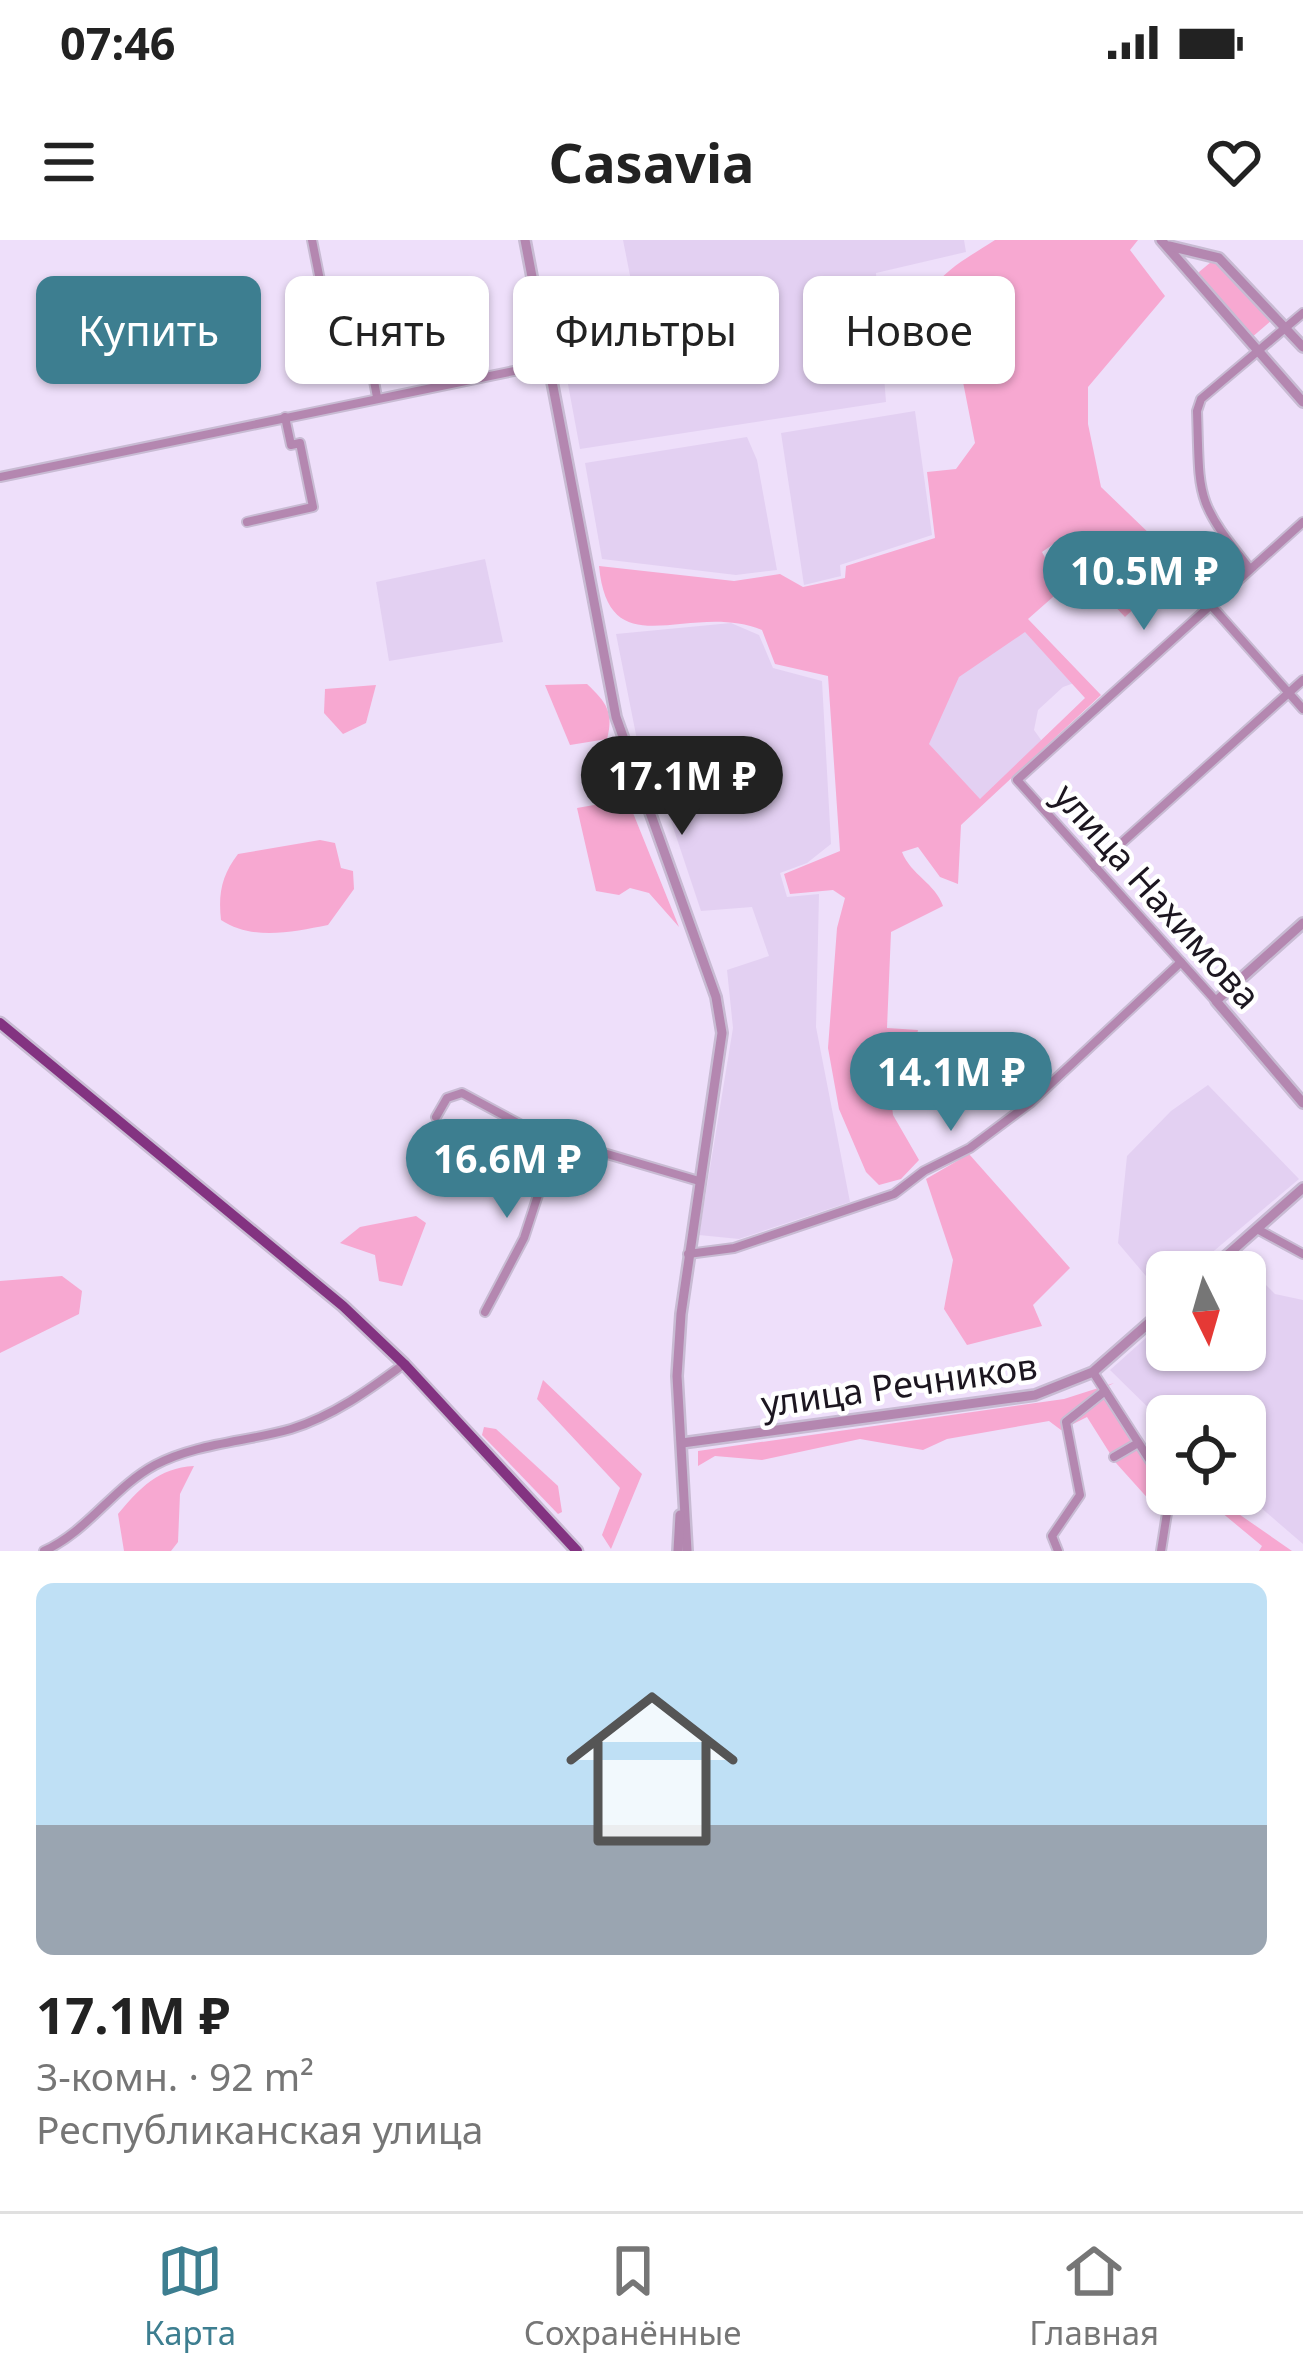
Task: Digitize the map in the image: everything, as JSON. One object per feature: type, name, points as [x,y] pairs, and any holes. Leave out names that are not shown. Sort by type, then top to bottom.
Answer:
[{"type":"main road","points":[[0,1023],[292,1262],[404,1364],[576,1550]]},
{"type":"street","points":[[312,240],[335,361],[369,355],[377,397]]},
{"type":"street","points":[[525,240],[532,276]]},
{"type":"street","points":[[1166,241],[1219,258],[1303,347]]},
{"type":"street","points":[[1166,241],[1303,402]]},
{"type":"street","points":[[1250,568],[1204,508],[1197,411],[1201,399],[1303,313]]},
{"type":"street","points":[[0,477],[513,371]]},
{"type":"street","points":[[552,384],[616,717],[716,997],[722,1033],[686,1254],[677,1376],[688,1551]]},
{"type":"street","points":[[247,522],[313,507],[300,443],[291,445],[286,417]]},
{"type":"street","points":[[1303,522],[1209,603],[1303,709]]},
{"type":"street","name":"улица Нахимова","points":[[1209,603],[1017,780],[1303,1103]]},
{"type":"street","points":[[1095,867],[1303,680]]},
{"type":"street","points":[[1216,1001],[1303,923]]},
{"type":"street","points":[[686,1254],[734,1248],[894,1194],[923,1171],[970,1148],[1030,1103],[1181,962]]},
{"type":"street","points":[[436,1117],[447,1098],[462,1093],[555,1143],[573,1144],[699,1181]]},
{"type":"street","points":[[485,1312],[524,1238],[555,1143]]},
{"type":"street","points":[[1232,1251],[1303,1188]]},
{"type":"street","points":[[1257,1229],[1303,1254]]},
{"type":"street","name":"улица Речников","points":[[682,1443],[1035,1395],[1093,1372],[1146,1325]]},
{"type":"street","points":[[44,1551],[88,1523],[153,1466],[293,1428],[358,1399],[404,1364]]},
{"type":"street","points":[[1093,1372],[1146,1456]]},
{"type":"street","points":[[1058,1551],[1052,1537],[1080,1495],[1063,1431],[1066,1422],[1105,1391]]},
{"type":"street","points":[[1114,1456],[1138,1443]]},
{"type":"street","points":[[678,1551],[683,1492]]},
{"type":"street","points":[[1157,1549],[1169,1515]]},
{"type":"shaded area","points":[[623,240],[964,240],[966,252],[876,276],[803,276],[803,384],[885,384],[886,402],[580,449],[568,384],[779,384],[779,276],[630,276]]},
{"type":"shaded area","points":[[995,240],[1138,240],[1130,250],[1165,296],[1088,387],[1088,424],[1101,487],[1181,564],[1125,617],[1055,543],[1042,552],[1062,589],[1028,619],[1101,695],[961,825],[958,884],[940,877],[918,847],[902,852],[943,906],[891,932],[887,1028],[918,1030],[913,1052],[889,1080],[893,1115],[919,1160],[901,1179],[879,1185],[866,1172],[839,1109],[828,1048],[837,928],[845,898],[833,890],[790,894],[784,874],[840,851],[828,676],[775,664],[762,630],[734,623],[635,624],[618,616],[606,597],[599,566],[734,581],[780,574],[803,587],[845,578],[846,566],[935,538],[927,472],[956,469],[975,443],[963,384],[1015,384],[1015,276],[944,276]],"holes":[[[1025,632],[1085,698],[980,799],[929,744],[959,677]]]},
{"type":"shaded area","points":[[1211,262],[1221,264],[1272,320],[1251,338],[1199,280],[1199,272]]},
{"type":"shaded area","points":[[915,411],[932,535],[840,565],[841,576],[804,585],[781,433]]},
{"type":"shaded area","points":[[747,437],[757,460],[777,570],[736,575],[602,559],[585,463]]},
{"type":"shaded area","points":[[485,559],[503,642],[389,661],[376,582]]},
{"type":"shaded area","points":[[731,623],[759,635],[773,668],[822,681],[831,844],[807,863],[780,873],[787,897],[819,894],[816,1027],[850,1202],[739,1239],[699,1235],[733,1028],[727,970],[769,956],[752,907],[701,911],[657,779],[644,775],[616,634]]},
{"type":"shaded area","points":[[1035,627],[1085,679],[1063,687],[1038,710],[1034,730],[1044,744],[970,809],[923,741],[958,653]]},
{"type":"shaded area","points":[[587,684],[607,708],[607,739],[570,745],[545,685]]},
{"type":"shaded area","points":[[376,685],[366,723],[343,734],[324,713],[325,689]]},
{"type":"shaded area","points":[[629,803],[679,927],[649,893],[630,888],[619,895],[596,891],[577,808]]},
{"type":"shaded area","points":[[320,840],[335,843],[341,868],[353,871],[354,889],[328,925],[259,933],[221,920],[222,885],[238,854]]},
{"type":"shaded area","points":[[1208,1085],[1299,1179],[1214,1251],[1146,1251],[1146,1276],[1118,1243],[1127,1156],[1171,1111]]},
{"type":"shaded area","points":[[969,1154],[1070,1268],[1033,1305],[1042,1326],[967,1345],[944,1309],[953,1260],[926,1179]]},
{"type":"shaded area","points":[[416,1216],[426,1223],[402,1286],[379,1281],[375,1255],[340,1243],[360,1227]]},
{"type":"shaded area","points":[[62,1276],[82,1291],[79,1314],[0,1353],[0,1281]]},
{"type":"shaded area","points":[[1266,1285],[1275,1294],[1303,1300],[1303,1544],[1266,1512],[1266,1395],[1146,1395],[1146,1405],[1110,1370],[1146,1338],[1146,1371],[1266,1371]]},
{"type":"shaded area","points":[[543,1380],[642,1474],[611,1549],[602,1535],[620,1488],[537,1399]]},
{"type":"shaded area","points":[[1114,1383],[1106,1387],[1146,1453],[1146,1496],[1116,1463],[1087,1417],[1061,1430],[1049,1421],[947,1439],[923,1450],[860,1439],[762,1460],[715,1456],[698,1466],[698,1451],[1064,1399]]},
{"type":"shaded area","points":[[484,1427],[496,1429],[558,1486],[562,1512],[558,1514],[482,1435]]},
{"type":"shaded area","points":[[194,1466],[180,1494],[178,1542],[171,1551],[124,1551],[118,1514],[151,1481]]},
{"type":"shaded area","points":[[1225,1515],[1240,1515],[1292,1551],[1259,1551],[1262,1546]]}]
